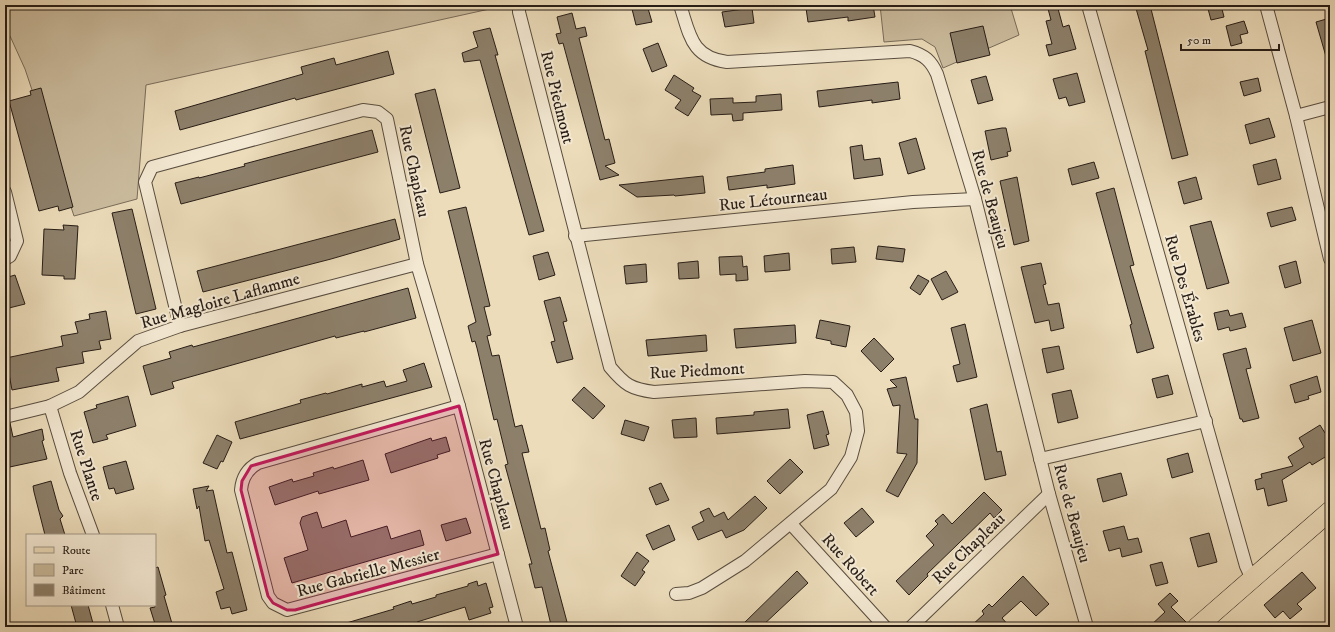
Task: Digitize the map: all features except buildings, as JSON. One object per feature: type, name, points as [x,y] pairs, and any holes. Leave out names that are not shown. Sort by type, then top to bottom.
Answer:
[{"type":"main road","points":[[1198,627],[1330,511]]},
{"type":"street","name":"Rue Piedmont","points":[[519,5],[519,12],[575,236],[610,367],[623,382],[635,389],[654,392],[805,381],[832,382],[848,395],[856,412],[858,431],[851,457],[831,489],[745,561],[702,588],[689,593],[676,594]]},
{"type":"street","name":"Rue de Beaujeu","points":[[680,5],[691,41],[702,54],[716,61],[728,62],[910,51],[923,55],[931,62],[937,74],[975,199],[1040,460],[1087,627]]},
{"type":"street","name":"Rue Des Érables","points":[[1088,5],[1252,579]]},
{"type":"street","points":[[1266,5],[1296,116],[1330,259]]},
{"type":"street","points":[[1296,116],[1330,107]]},
{"type":"street","name":"Rue Chapleau","points":[[180,326],[145,182],[152,167],[363,110],[378,112],[387,119],[417,264],[459,406],[517,627]]},
{"type":"street","points":[[5,192],[17,241],[10,256],[5,259]]},
{"type":"street","name":"Rue Létourneau","points":[[575,236],[913,202],[975,199]]},
{"type":"street","name":"Rue Magloire Laflamme","points":[[5,417],[50,406],[79,392],[138,341],[180,326],[417,264]]},
{"type":"street","name":"Rue Plante","points":[[50,406],[70,473],[93,534]]},
{"type":"street","name":"Rue Gabrielle Messier","points":[[459,406],[251,466],[242,481],[241,490],[268,596],[273,603],[287,610],[498,554]]},
{"type":"street","points":[[1040,460],[1206,421]]},
{"type":"street","name":"Rue Chapleau","points":[[912,627],[1049,494]]},
{"type":"street","name":"Rue Robert","points":[[791,524],[885,627]]},
{"type":"street","points":[[112,606],[118,627]]},
{"type":"highlighted area","points":[[459,406],[498,554],[295,610],[287,610],[273,603],[268,596],[241,490],[242,481],[251,466]]},
{"type":"green space","points":[[5,5],[498,5],[494,8],[146,85],[137,199],[74,216],[25,69],[10,36],[5,36]]},
{"type":"green space","points":[[880,5],[1010,5],[1019,35],[943,68],[935,47],[922,39],[884,42]]}]
